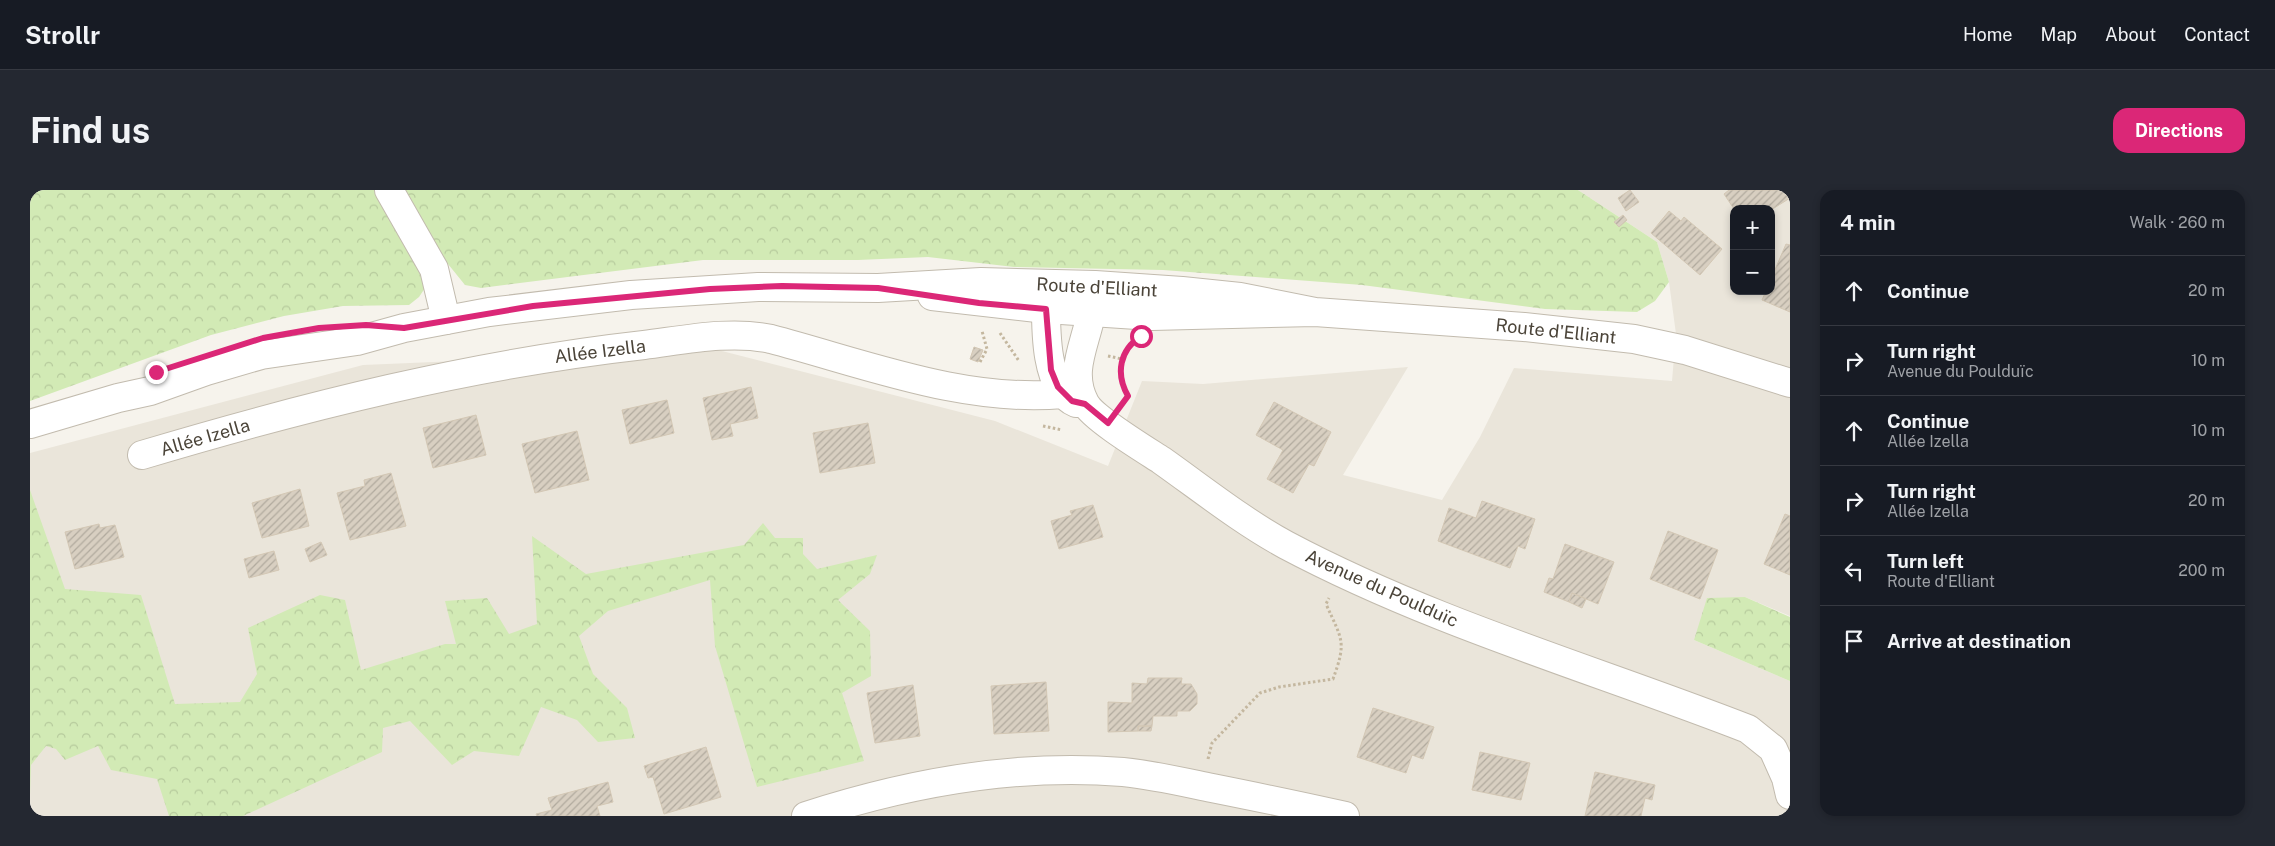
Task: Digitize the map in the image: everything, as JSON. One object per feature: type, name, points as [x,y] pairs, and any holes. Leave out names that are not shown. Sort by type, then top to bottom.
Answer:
[{"type":"street","points":[[388,190],[434,269],[446,320]]},
{"type":"street","name":"Route d'Elliant","points":[[30,424],[118,398],[150,391],[206,371],[262,355],[357,341],[404,328],[446,320],[533,306],[710,289],[782,286],[878,288],[981,282],[1046,296],[1091,312],[1192,316],[1315,312],[1524,327],[1634,339],[1685,350],[1790,383]]},
{"type":"street","points":[[1046,296],[1051,370],[1054,380],[1074,399],[1079,383],[1078,355],[1091,312],[1095,285]]},
{"type":"street","name":"Route d'Elliant","points":[[1046,296],[1095,285],[1240,297],[1315,312]]},
{"type":"street","name":"Allée Izella","points":[[142,455],[351,398],[472,371],[581,352],[714,338],[758,336],[949,386],[1024,396],[1074,399]]},
{"type":"street","name":"Avenue du Poulduïc","points":[[1074,399],[1240,517],[1284,544],[1339,572],[1432,612],[1748,729],[1773,749],[1786,778],[1790,795]]},
{"type":"street","points":[[806,816],[884,793],[922,785],[993,774],[1053,770],[1100,771],[1150,776],[1345,816]]},
{"type":"path","points":[[949,386],[984,358],[987,342],[980,327]]},
{"type":"path","points":[[1108,423],[1128,396],[1122,383],[1121,365],[1126,350],[1135,340]]},
{"type":"path","points":[[1212,743],[1260,693],[1279,686],[1332,679],[1341,657],[1342,640],[1326,604]]},
{"type":"shaded area","points":[[1578,190],[1790,190],[1790,616],[1745,597],[1694,640],[1790,681],[1790,816],[30,816],[30,453],[363,365],[718,350],[995,421],[1108,466],[1142,381],[1203,384],[1408,367],[1343,475],[1442,500],[1480,437],[1514,368],[1672,381],[1676,334],[1669,282],[1657,242]]},
{"type":"green space","points":[[30,190],[1578,190],[1657,242],[1669,282],[1655,301],[1637,312],[1545,309],[1362,285],[1163,270],[1014,267],[928,257],[858,260],[703,260],[481,288],[465,285],[448,264],[426,268],[427,285],[419,297],[409,305],[343,306],[284,316],[211,335],[30,401]]},
{"type":"green space","points":[[30,490],[65,589],[141,595],[175,704],[240,702],[257,674],[248,628],[320,595],[345,600],[361,670],[445,644],[456,644],[445,601],[487,598],[509,634],[537,624],[532,536],[586,574],[744,545],[763,523],[775,538],[803,538],[803,554],[817,569],[877,555],[870,574],[838,600],[870,631],[871,676],[842,693],[864,761],[757,787],[715,646],[710,580],[608,611],[579,636],[593,674],[627,708],[635,738],[598,742],[577,720],[541,707],[519,756],[474,751],[452,765],[410,721],[383,728],[382,752],[243,816],[169,816],[157,779],[111,770],[98,746],[65,760],[56,749],[46,746],[31,765],[30,795]]},
{"type":"green space","points":[[1745,597],[1790,617],[1790,681],[1694,640],[1707,598]]},
{"type":"building","points":[[1630,190],[1639,202],[1626,211],[1618,198]]},
{"type":"building","points":[[1729,190],[1786,190],[1790,198],[1775,207],[1775,205],[1731,205],[1724,194]]},
{"type":"building","points":[[1669,211],[1681,221],[1684,217],[1722,249],[1700,275],[1651,233]]},
{"type":"building","points":[[1623,215],[1627,220],[1619,227],[1614,222]]},
{"type":"building","points":[[1786,244],[1790,245],[1790,312],[1762,300],[1764,295],[1775,295],[1775,270]]},
{"type":"building","points":[[974,347],[983,350],[978,362],[970,359]]},
{"type":"building","points":[[751,387],[758,418],[730,424],[733,436],[712,440],[703,398]]},
{"type":"building","points":[[667,400],[674,433],[630,444],[622,410]]},
{"type":"building","points":[[1274,402],[1331,432],[1314,466],[1309,464],[1293,493],[1267,479],[1283,450],[1256,435]]},
{"type":"building","points":[[476,415],[486,455],[433,468],[423,428]]},
{"type":"building","points":[[868,423],[875,463],[820,473],[813,433]]},
{"type":"building","points":[[577,431],[589,480],[535,493],[522,444]]},
{"type":"building","points":[[391,473],[406,526],[350,540],[337,493],[365,486],[364,480]]},
{"type":"building","points":[[300,489],[309,526],[262,538],[252,503]]},
{"type":"building","points":[[1482,501],[1535,519],[1525,549],[1518,546],[1510,568],[1438,541],[1449,508],[1476,518]]},
{"type":"building","points":[[1093,505],[1103,537],[1059,549],[1051,521],[1072,515],[1070,511]]},
{"type":"building","points":[[1785,514],[1790,516],[1790,575],[1764,564]]},
{"type":"building","points":[[99,524],[100,528],[115,525],[124,557],[75,569],[65,532]]},
{"type":"building","points":[[1668,531],[1718,550],[1700,599],[1650,579]]},
{"type":"building","points":[[321,542],[327,555],[310,562],[305,549]]},
{"type":"building","points":[[1565,544],[1614,562],[1598,604],[1572,593],[1569,602],[1544,592],[1549,578],[1553,579]]},
{"type":"building","points":[[274,551],[279,570],[249,578],[244,559]]},
{"type":"building","points":[[1572,593],[1586,599],[1582,608],[1569,602]]},
{"type":"building","points":[[1148,678],[1182,678],[1181,684],[1191,684],[1197,694],[1197,704],[1190,711],[1177,711],[1177,716],[1153,716],[1152,726],[1138,726],[1138,731],[1108,732],[1108,702],[1132,703],[1132,683],[1147,684]]},
{"type":"building","points":[[1046,682],[1049,731],[994,734],[991,686]]},
{"type":"building","points":[[913,685],[920,736],[875,743],[867,693]]},
{"type":"building","points":[[1373,708],[1434,727],[1423,759],[1412,755],[1406,773],[1357,757]]},
{"type":"building","points":[[1138,726],[1152,726],[1151,731],[1138,731]]},
{"type":"building","points":[[706,747],[721,797],[664,814],[653,777],[648,778],[644,766]]},
{"type":"building","points":[[1480,752],[1530,763],[1521,800],[1472,790]]},
{"type":"building","points":[[1595,772],[1655,785],[1652,800],[1645,798],[1641,816],[1585,816]]},
{"type":"building","points":[[608,782],[613,802],[597,806],[600,816],[537,816],[536,814],[552,810],[548,798]]},
{"type":"route","points":[[156,372],[191,359],[263,338],[319,328],[366,325],[404,328],[533,306],[631,295],[710,289],[782,286],[878,288],[979,303],[1046,309],[1051,370],[1054,380],[1063,394],[1072,401],[1085,404],[1108,423],[1128,396],[1122,383],[1122,359],[1130,344],[1141,336]]}]
